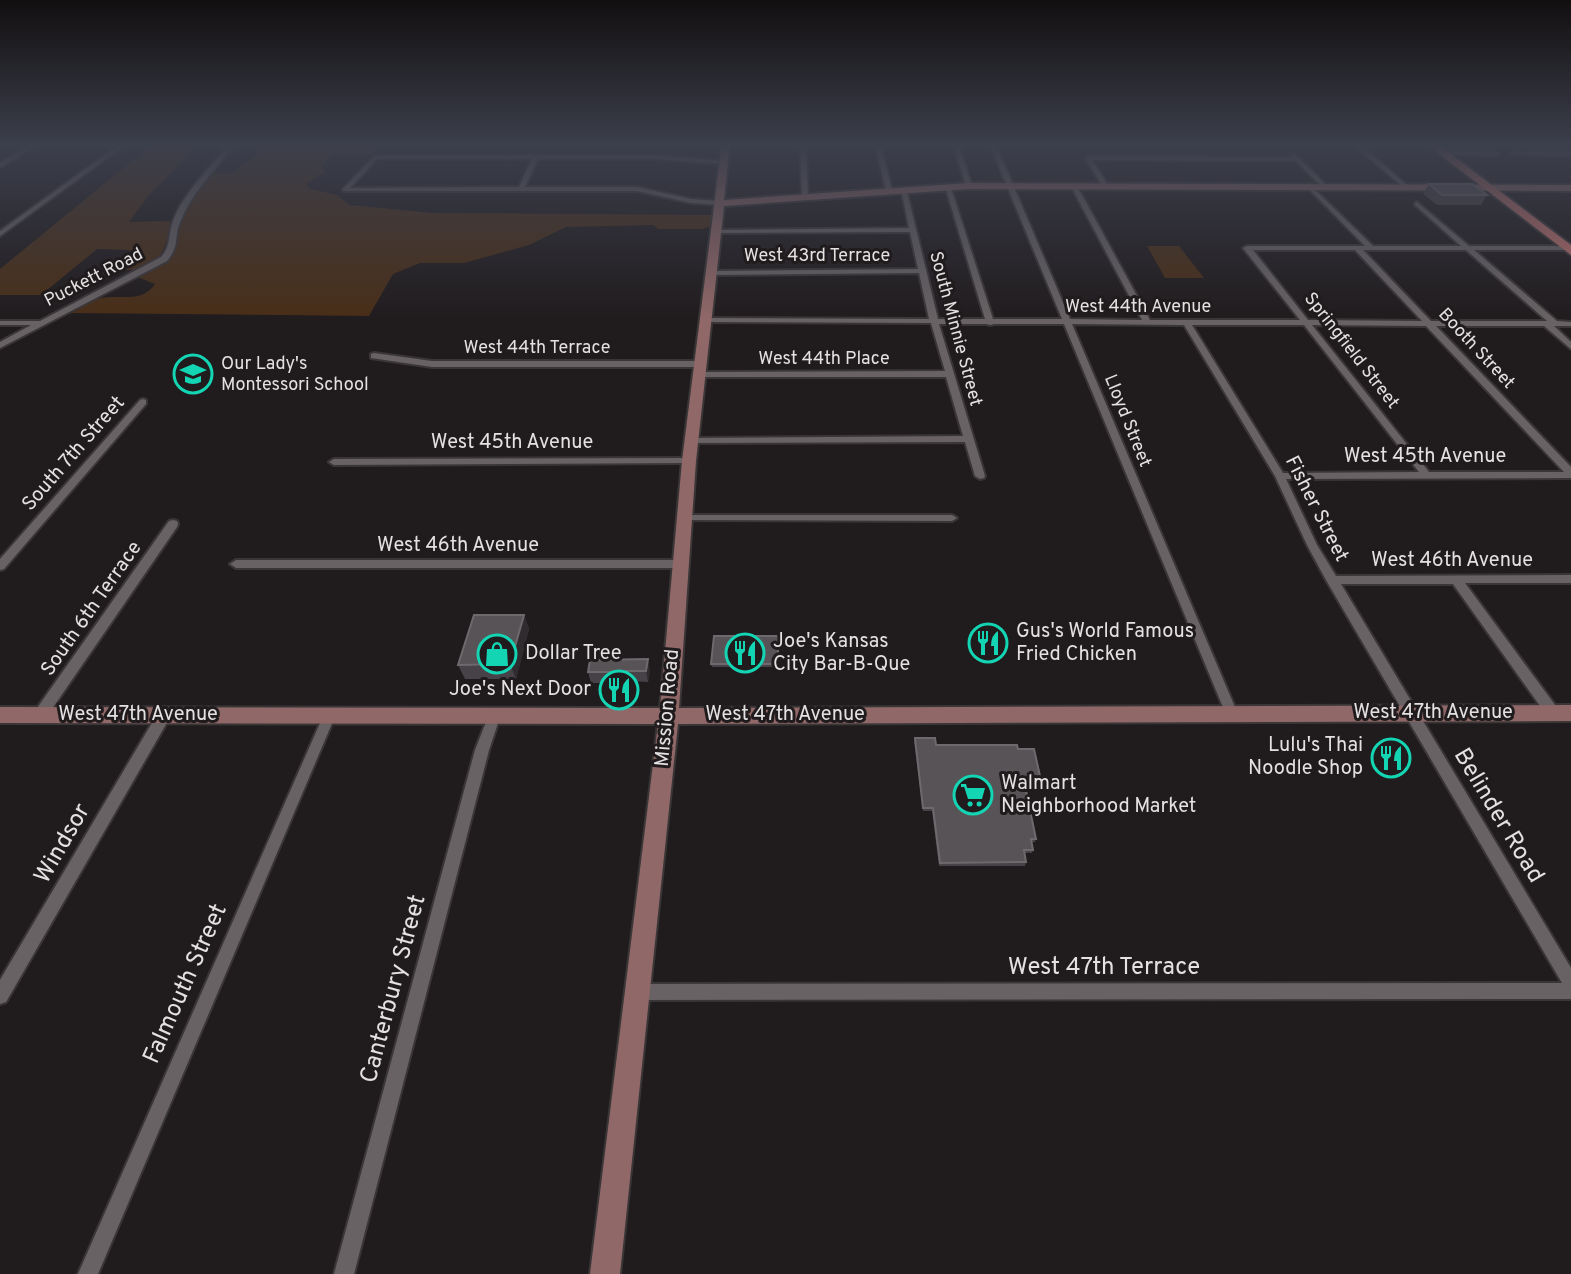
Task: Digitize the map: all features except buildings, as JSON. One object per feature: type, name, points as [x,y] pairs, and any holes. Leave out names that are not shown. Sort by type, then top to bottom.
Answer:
[{"type":"main road","points":[[1508,202],[1569,250]]},
{"type":"street","points":[[0,234],[44,202]]},
{"type":"street","name":"Puckett Road","points":[[0,345],[164,259],[171,251],[176,222],[187,202]]},
{"type":"street","points":[[712,202],[727,202]]},
{"type":"street","name":"South Minnie Street","points":[[907,202],[949,374],[980,476]]},
{"type":"street","points":[[953,202],[990,323]]},
{"type":"street","name":"Lloyd Street","points":[[1016,202],[1231,712]]},
{"type":"street","points":[[1083,202],[1148,323]]},
{"type":"street","points":[[1325,202],[1371,248]]},
{"type":"street","name":"Mission Road","points":[[605,1274],[669,715],[689,461],[720,203]]},
{"type":"street","points":[[1417,204],[1551,324],[1571,346]]},
{"type":"street","points":[[0,219],[20,220]]},
{"type":"street","points":[[717,231],[913,230]]},
{"type":"street","name":"Springfield Street","points":[[1357,248],[1247,248],[1427,476]]},
{"type":"street","points":[[1357,248],[1569,250]]},
{"type":"street","name":"Booth Street","points":[[1357,248],[1571,474]]},
{"type":"street","name":"West 43rd Terrace","points":[[712,273],[923,271]]},
{"type":"street","name":"West 44th Avenue","points":[[706,320],[1571,324]]},
{"type":"street","points":[[0,323],[43,323]]},
{"type":"street","name":"Fisher Street","points":[[1187,323],[1280,476],[1312,545],[1411,713]]},
{"type":"street","name":"West 44th Terrace","points":[[374,356],[432,364],[700,370]]},
{"type":"street","name":"West 44th Place","points":[[700,370],[949,374]]},
{"type":"street","name":"South 7th Street","points":[[0,566],[143,402]]},
{"type":"street","points":[[692,441],[969,439]]},
{"type":"street","name":"West 45th Avenue","points":[[334,462],[689,461]]},
{"type":"street","name":"West 45th Avenue","points":[[1280,476],[1571,474]]},
{"type":"street","points":[[684,518],[952,518]]},
{"type":"street","name":"South 6th Terrace","points":[[40,715],[173,524]]},
{"type":"street","name":"West 46th Avenue","points":[[236,564],[680,564]]},
{"type":"street","points":[[1456,579],[1562,713]]},
{"type":"street","name":"West 46th Avenue","points":[[1332,580],[1571,579]]},
{"type":"street","name":"Belinder Road","points":[[1411,713],[1571,983]]},
{"type":"street","name":"West 47th Avenue","points":[[0,715],[494,717],[1562,713]]},
{"type":"street","name":"Falmouth Street","points":[[88,1274],[330,714]]},
{"type":"street","name":"Windsor","points":[[0,996],[164,715]]},
{"type":"street","name":"Canterbury Street","points":[[344,1274],[478,765],[494,717]]},
{"type":"street","name":"West 47th Terrace","points":[[636,992],[1571,991]]},
{"type":"shaded area","points":[[81,202],[143,202],[129,222],[170,221],[167,241],[159,256],[137,269],[126,270],[134,260],[130,250],[97,249],[41,295],[0,295],[0,269]]},
{"type":"shaded area","points":[[191,202],[347,202],[432,213],[712,215],[710,226],[703,229],[658,229],[653,225],[566,227],[529,245],[464,263],[420,263],[393,274],[369,316],[71,313],[97,299],[137,296],[149,290],[155,284],[137,277],[160,264],[173,251],[181,219]]},
{"type":"shaded area","points":[[1147,246],[1179,246],[1204,278],[1165,278]]},
{"type":"place","name":"Our Lady's Montessori School","points":[[193,374]]},
{"type":"place","name":"Gus's World Famous Fried Chicken","points":[[988,643]]},
{"type":"place","name":"Joe's Kansas City Bar-B-Que","points":[[745,653]]},
{"type":"place","name":"Dollar Tree","points":[[497,654]]},
{"type":"place","name":"Joe's Next Door","points":[[619,690]]},
{"type":"place","name":"Lulu's Thai Noodle Shop","points":[[1391,758]]},
{"type":"place","name":"Walmart Neighborhood Market","points":[[973,795]]}]
